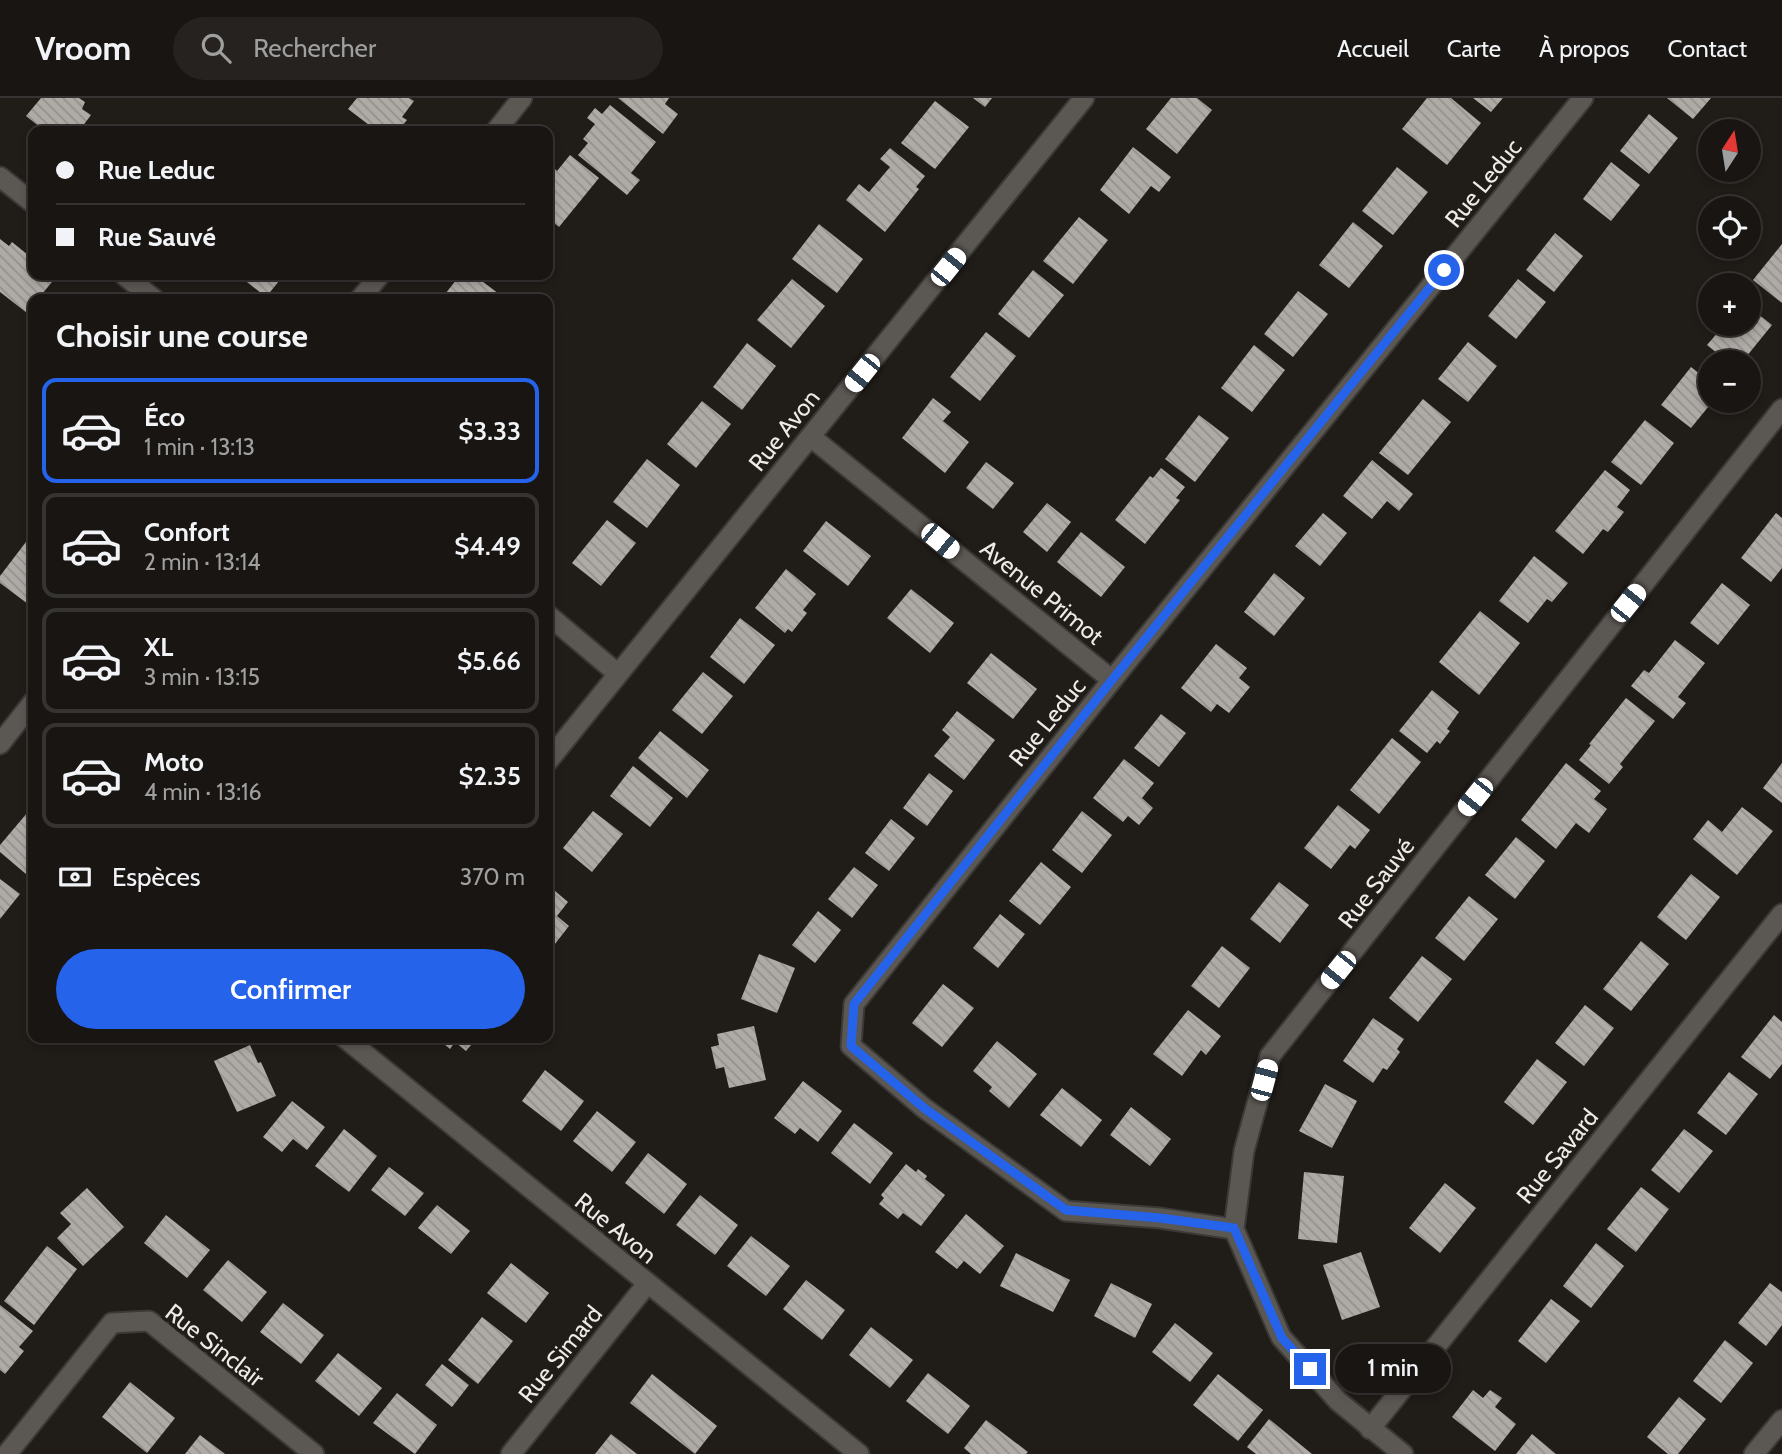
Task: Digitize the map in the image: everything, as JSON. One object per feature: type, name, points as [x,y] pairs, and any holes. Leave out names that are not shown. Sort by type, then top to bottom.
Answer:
[{"type":"street","points":[[500,126],[522,98]]},
{"type":"street","name":"Rue Avon","points":[[553,755],[1084,98]]},
{"type":"street","name":"Rue Leduc","points":[[1234,1228],[1066,1210],[924,1108],[851,1046],[854,1004],[1112,680],[1583,98]]},
{"type":"street","points":[[0,177],[28,199]]},
{"type":"street","points":[[130,280],[148,294]]},
{"type":"street","points":[[364,294],[376,280]]},
{"type":"street","name":"Rue Sauvé","points":[[1234,1228],[1244,1151],[1270,1056],[1782,408]]},
{"type":"street","name":"Avenue Primot","points":[[811,437],[1112,680]]},
{"type":"street","points":[[553,619],[617,673]]},
{"type":"street","points":[[0,744],[28,708]]},
{"type":"street","name":"Rue Savard","points":[[1370,1429],[1782,914]]},
{"type":"street","name":"Rue Avon","points":[[351,1043],[859,1454]]},
{"type":"street","points":[[1234,1228],[1282,1338],[1338,1401],[1403,1454]]},
{"type":"street","name":"Rue Simard","points":[[511,1454],[647,1284]]},
{"type":"street","name":"Rue Sinclair","points":[[7,1454],[112,1323],[149,1321],[314,1454]]},
{"type":"street","points":[[1754,1454],[1782,1420]]},
{"type":"building","points":[[41,98],[79,98],[85,102],[82,109],[91,115],[83,126],[39,126],[26,116]]},
{"type":"building","points":[[357,98],[409,98],[414,101],[402,117],[407,120],[402,126],[370,126],[348,109]]},
{"type":"building","points":[[618,98],[669,98],[665,104],[678,114],[663,134]]},
{"type":"building","points":[[973,98],[992,98],[985,107]]},
{"type":"building","points":[[1171,98],[1197,98],[1212,110],[1177,154],[1146,129]]},
{"type":"building","points":[[1427,98],[1451,98],[1481,123],[1447,165],[1402,129]]},
{"type":"building","points":[[1473,98],[1503,98],[1491,112]]},
{"type":"building","points":[[1667,98],[1711,98],[1693,119]]},
{"type":"building","points":[[935,101],[969,127],[935,169],[901,143]]},
{"type":"building","points":[[610,105],[656,142],[631,173],[640,180],[627,195],[578,155],[588,143],[583,139],[595,124],[587,118],[595,108],[602,114]]},
{"type":"building","points":[[1649,114],[1678,138],[1649,174],[1620,151]]},
{"type":"building","points":[[1133,147],[1171,177],[1159,192],[1151,186],[1129,214],[1100,190]]},
{"type":"building","points":[[890,148],[925,176],[916,187],[919,189],[885,232],[846,200],[859,184],[869,192],[890,167],[880,159]]},
{"type":"building","points":[[570,155],[599,178],[559,227],[553,222],[553,167],[557,171]]},
{"type":"building","points":[[1611,162],[1640,185],[1611,221],[1583,199]]},
{"type":"building","points":[[1397,167],[1428,192],[1393,235],[1362,211]]},
{"type":"building","points":[[1079,217],[1108,240],[1073,284],[1043,261]]},
{"type":"building","points":[[1353,222],[1383,246],[1349,288],[1319,265]]},
{"type":"building","points":[[819,224],[863,259],[837,293],[792,259]]},
{"type":"building","points":[[1555,233],[1583,256],[1554,292],[1526,270]]},
{"type":"building","points":[[0,239],[9,246],[12,242],[28,255],[28,280],[54,280],[42,294],[28,294],[27,313],[0,292]]},
{"type":"building","points":[[1782,244],[1782,303],[1761,286],[1761,273],[1759,273]]},
{"type":"building","points":[[1033,270],[1064,295],[1029,338],[998,314]]},
{"type":"building","points":[[792,279],[825,306],[791,348],[757,320]]},
{"type":"building","points":[[1518,279],[1546,302],[1516,339],[1488,316]]},
{"type":"building","points":[[244,280],[280,280],[268,294],[262,294]]},
{"type":"building","points":[[456,280],[481,280],[499,294],[445,294]]},
{"type":"building","points":[[1298,291],[1328,314],[1293,357],[1264,334]]},
{"type":"building","points":[[1761,316],[1772,325],[1752,350],[1713,350],[1707,345],[1715,336],[1761,336]]},
{"type":"building","points":[[986,332],[1016,356],[980,401],[950,377]]},
{"type":"building","points":[[1468,342],[1497,366],[1468,402],[1438,379]]},
{"type":"building","points":[[747,343],[776,366],[742,410],[713,387]]},
{"type":"building","points":[[1254,345],[1285,370],[1252,412],[1221,388]]},
{"type":"building","points":[[1691,367],[1698,373],[1698,413],[1703,413],[1691,428],[1661,405]]},
{"type":"building","points":[[933,398],[951,412],[943,421],[969,442],[945,473],[902,438]]},
{"type":"building","points":[[1423,399],[1451,422],[1408,475],[1379,453]]},
{"type":"building","points":[[702,401],[731,424],[696,468],[667,444]]},
{"type":"building","points":[[1199,415],[1229,438],[1195,482],[1165,459]]},
{"type":"building","points":[[1645,420],[1674,443],[1641,485],[1611,462]]},
{"type":"building","points":[[647,459],[680,485],[647,528],[613,502]]},
{"type":"building","points":[[1372,460],[1413,494],[1399,511],[1387,501],[1372,519],[1343,496]]},
{"type":"building","points":[[986,462],[1014,483],[993,509],[966,488]]},
{"type":"building","points":[[1161,468],[1185,487],[1176,498],[1180,500],[1145,544],[1115,520],[1150,476],[1153,478]]},
{"type":"building","points":[[1605,470],[1630,490],[1617,507],[1624,512],[1608,532],[1603,529],[1583,554],[1555,531]]},
{"type":"building","points":[[1047,503],[1071,522],[1047,552],[1023,532]]},
{"type":"building","points":[[1323,513],[1347,533],[1320,566],[1295,546]]},
{"type":"building","points":[[1776,513],[1782,518],[1782,568],[1771,582],[1741,558]]},
{"type":"building","points":[[607,520],[636,543],[601,586],[572,563]]},
{"type":"building","points":[[826,521],[871,556],[848,586],[803,551]]},
{"type":"building","points":[[1081,532],[1125,567],[1101,597],[1057,562]]},
{"type":"building","points":[[28,539],[28,604],[0,583],[0,576]]},
{"type":"building","points":[[1534,556],[1568,583],[1552,602],[1547,599],[1528,623],[1499,601]]},
{"type":"building","points":[[786,569],[816,594],[803,610],[807,613],[792,632],[788,629],[785,633],[755,608]]},
{"type":"building","points":[[1274,573],[1305,598],[1274,636],[1244,612]]},
{"type":"building","points":[[1722,583],[1750,605],[1718,645],[1690,623]]},
{"type":"building","points":[[911,589],[954,623],[930,653],[887,618]]},
{"type":"building","points":[[1480,611],[1520,643],[1479,695],[1439,662]]},
{"type":"building","points":[[740,618],[775,645],[744,684],[710,657]]},
{"type":"building","points":[[1675,640],[1705,663],[1678,697],[1686,703],[1673,719],[1631,686],[1644,670],[1649,673]]},
{"type":"building","points":[[1216,644],[1247,668],[1239,678],[1250,687],[1229,713],[1217,704],[1211,712],[1181,688]]},
{"type":"building","points":[[991,653],[1037,689],[1013,719],[967,683]]},
{"type":"building","points":[[703,672],[733,696],[702,734],[672,710]]},
{"type":"building","points":[[1432,690],[1459,712],[1440,744],[1437,741],[1427,753],[1399,731]]},
{"type":"building","points":[[1626,698],[1655,721],[1620,764],[1623,767],[1609,784],[1579,760]]},
{"type":"building","points":[[957,711],[995,740],[964,780],[934,756],[950,737],[942,730]]},
{"type":"building","points":[[1161,714],[1186,733],[1159,767],[1134,748]]},
{"type":"building","points":[[660,731],[709,770],[687,798],[638,758]]},
{"type":"building","points":[[1392,738],[1421,762],[1379,814],[1350,790]]},
{"type":"building","points":[[1124,759],[1154,783],[1142,798],[1153,808],[1139,825],[1128,816],[1123,822],[1093,798]]},
{"type":"building","points":[[1566,763],[1601,791],[1594,799],[1607,809],[1589,833],[1576,823],[1556,849],[1521,820]]},
{"type":"building","points":[[1782,763],[1782,803],[1763,788]]},
{"type":"building","points":[[633,766],[673,798],[650,827],[610,796]]},
{"type":"building","points":[[929,773],[953,791],[927,826],[903,808]]},
{"type":"building","points":[[1338,805],[1370,830],[1355,849],[1350,845],[1331,869],[1304,848]]},
{"type":"building","points":[[1742,807],[1773,831],[1737,875],[1693,839],[1708,820],[1722,832]]},
{"type":"building","points":[[593,811],[623,834],[592,872],[563,848]]},
{"type":"building","points":[[1082,811],[1112,835],[1082,873],[1052,850]]},
{"type":"building","points":[[28,812],[28,876],[0,852],[0,845]]},
{"type":"building","points":[[891,819],[915,838],[889,871],[865,853]]},
{"type":"building","points":[[1516,837],[1545,861],[1515,899],[1485,875]]},
{"type":"building","points":[[1041,862],[1071,887],[1040,925],[1009,901]]},
{"type":"building","points":[[854,867],[878,885],[852,918],[828,899]]},
{"type":"building","points":[[1691,874],[1720,897],[1686,940],[1657,917]]},
{"type":"building","points":[[0,879],[20,894],[0,919]]},
{"type":"building","points":[[1279,882],[1309,905],[1280,943],[1250,919]]},
{"type":"building","points":[[553,889],[568,902],[557,916],[569,926],[553,946]]},
{"type":"building","points":[[1469,896],[1498,919],[1464,961],[1435,938]]},
{"type":"building","points":[[818,911],[841,930],[815,963],[792,945]]},
{"type":"building","points":[[1000,914],[1025,934],[998,968],[973,948]]},
{"type":"building","points":[[1641,941],[1669,964],[1631,1011],[1603,989]]},
{"type":"building","points":[[1222,946],[1250,968],[1219,1008],[1191,986]]},
{"type":"building","points":[[759,954],[795,968],[777,1013],[741,999]]},
{"type":"building","points":[[1422,956],[1452,979],[1418,1022],[1389,998]]},
{"type":"building","points":[[943,984],[974,1008],[942,1047],[912,1023]]},
{"type":"building","points":[[1585,1005],[1614,1028],[1584,1066],[1555,1043]]},
{"type":"building","points":[[1188,1010],[1221,1036],[1206,1055],[1201,1050],[1182,1076],[1153,1054]]},
{"type":"building","points":[[1774,1015],[1782,1022],[1782,1064],[1770,1079],[1741,1057]]},
{"type":"building","points":[[1373,1018],[1404,1039],[1397,1049],[1400,1052],[1387,1070],[1383,1068],[1373,1083],[1343,1061]]},
{"type":"building","points":[[754,1026],[766,1080],[729,1088],[724,1067],[716,1069],[711,1047],[719,1045],[717,1034]]},
{"type":"building","points":[[997,1041],[1037,1074],[1009,1108],[989,1091],[992,1087],[973,1071]]},
{"type":"building","points":[[443,1043],[454,1043],[450,1049]]},
{"type":"building","points":[[456,1043],[473,1043],[466,1051]]},
{"type":"building","points":[[250,1045],[276,1096],[237,1112],[214,1061]]},
{"type":"building","points":[[1537,1059],[1567,1082],[1533,1125],[1504,1102]]},
{"type":"building","points":[[545,1070],[584,1101],[561,1131],[522,1101]]},
{"type":"building","points":[[1729,1072],[1758,1094],[1726,1135],[1697,1113]]},
{"type":"building","points":[[803,1081],[842,1111],[818,1142],[800,1128],[795,1134],[774,1118]]},
{"type":"building","points":[[1325,1084],[1357,1101],[1332,1148],[1299,1131]]},
{"type":"building","points":[[1062,1088],[1102,1120],[1081,1147],[1040,1115]]},
{"type":"building","points":[[292,1101],[325,1127],[307,1150],[293,1139],[282,1152],[263,1137]]},
{"type":"building","points":[[1131,1107],[1171,1139],[1150,1166],[1110,1135]]},
{"type":"building","points":[[597,1111],[636,1142],[612,1172],[573,1141]]},
{"type":"building","points":[[854,1123],[893,1153],[870,1184],[831,1153]]},
{"type":"building","points":[[344,1129],[377,1156],[349,1192],[315,1166]]},
{"type":"building","points":[[1684,1129],[1713,1151],[1679,1193],[1651,1170]]},
{"type":"building","points":[[648,1153],[687,1184],[664,1214],[625,1183]]},
{"type":"building","points":[[906,1164],[927,1176],[925,1179],[945,1195],[921,1226],[903,1213],[898,1219],[879,1204],[884,1198],[881,1195]]},
{"type":"building","points":[[389,1167],[424,1193],[405,1216],[371,1190]]},
{"type":"building","points":[[1304,1172],[1344,1176],[1337,1243],[1298,1239]]},
{"type":"building","points":[[1445,1183],[1476,1208],[1440,1253],[1409,1228]]},
{"type":"building","points":[[1641,1187],[1669,1209],[1636,1252],[1607,1229]]},
{"type":"building","points":[[87,1188],[124,1227],[83,1266],[57,1238],[71,1224],[60,1213]]},
{"type":"building","points":[[700,1195],[738,1225],[715,1255],[676,1225]]},
{"type":"building","points":[[437,1205],[470,1231],[451,1254],[418,1228]]},
{"type":"building","points":[[966,1214],[1004,1246],[980,1274],[964,1261],[957,1269],[935,1252]]},
{"type":"building","points":[[166,1215],[210,1250],[187,1278],[144,1243]]},
{"type":"building","points":[[751,1236],[790,1266],[766,1296],[727,1266]]},
{"type":"building","points":[[1596,1243],[1624,1266],[1591,1308],[1563,1286]]},
{"type":"building","points":[[47,1246],[77,1269],[34,1325],[4,1301]]},
{"type":"building","points":[[1361,1252],[1380,1307],[1342,1320],[1323,1265]]},
{"type":"building","points":[[1016,1253],[1070,1280],[1053,1312],[1000,1286]]},
{"type":"building","points":[[228,1260],[267,1292],[242,1322],[203,1290]]},
{"type":"building","points":[[511,1263],[549,1293],[526,1323],[487,1293]]},
{"type":"building","points":[[806,1280],[845,1310],[822,1340],[783,1309]]},
{"type":"building","points":[[1111,1283],[1152,1304],[1135,1338],[1094,1316]]},
{"type":"building","points":[[1770,1283],[1782,1292],[1782,1325],[1766,1346],[1738,1323]]},
{"type":"building","points":[[1551,1299],[1580,1321],[1546,1363],[1518,1341]]},
{"type":"building","points":[[283,1303],[324,1335],[301,1364],[260,1332]]},
{"type":"building","points":[[0,1305],[33,1331],[19,1347],[24,1351],[5,1374],[0,1370]]},
{"type":"building","points":[[482,1317],[513,1341],[478,1384],[448,1360]]},
{"type":"building","points":[[1175,1323],[1213,1353],[1190,1382],[1152,1352]]},
{"type":"building","points":[[871,1327],[913,1360],[890,1388],[849,1355]]},
{"type":"building","points":[[1725,1340],[1753,1363],[1721,1403],[1693,1381]]},
{"type":"building","points":[[338,1353],[382,1388],[359,1416],[315,1381]]},
{"type":"building","points":[[442,1364],[469,1385],[452,1407],[425,1385]]},
{"type":"building","points":[[928,1373],[970,1406],[948,1434],[906,1401]]},
{"type":"building","points":[[652,1374],[717,1426],[695,1454],[630,1403]]},
{"type":"building","points":[[1218,1374],[1263,1410],[1238,1441],[1193,1405]]},
{"type":"building","points":[[130,1382],[175,1418],[147,1453],[102,1417]]},
{"type":"building","points":[[1473,1390],[1483,1398],[1490,1390],[1502,1398],[1495,1407],[1516,1424],[1495,1451],[1452,1417]]},
{"type":"building","points":[[397,1393],[437,1425],[415,1454],[373,1423]]},
{"type":"building","points":[[1679,1397],[1706,1419],[1678,1454],[1668,1454],[1647,1437]]},
{"type":"building","points":[[1269,1419],[1312,1454],[1256,1454],[1247,1447]]},
{"type":"building","points":[[986,1420],[1028,1452],[971,1454],[964,1448]]},
{"type":"building","points":[[611,1434],[637,1454],[595,1454]]},
{"type":"building","points":[[1532,1434],[1556,1454],[1516,1454]]},
{"type":"building","points":[[200,1435],[225,1454],[185,1454]]},
{"type":"route","points":[[1310,1369],[1282,1338],[1234,1228],[1066,1210],[924,1108],[851,1046],[854,1004],[1444,270]]}]
